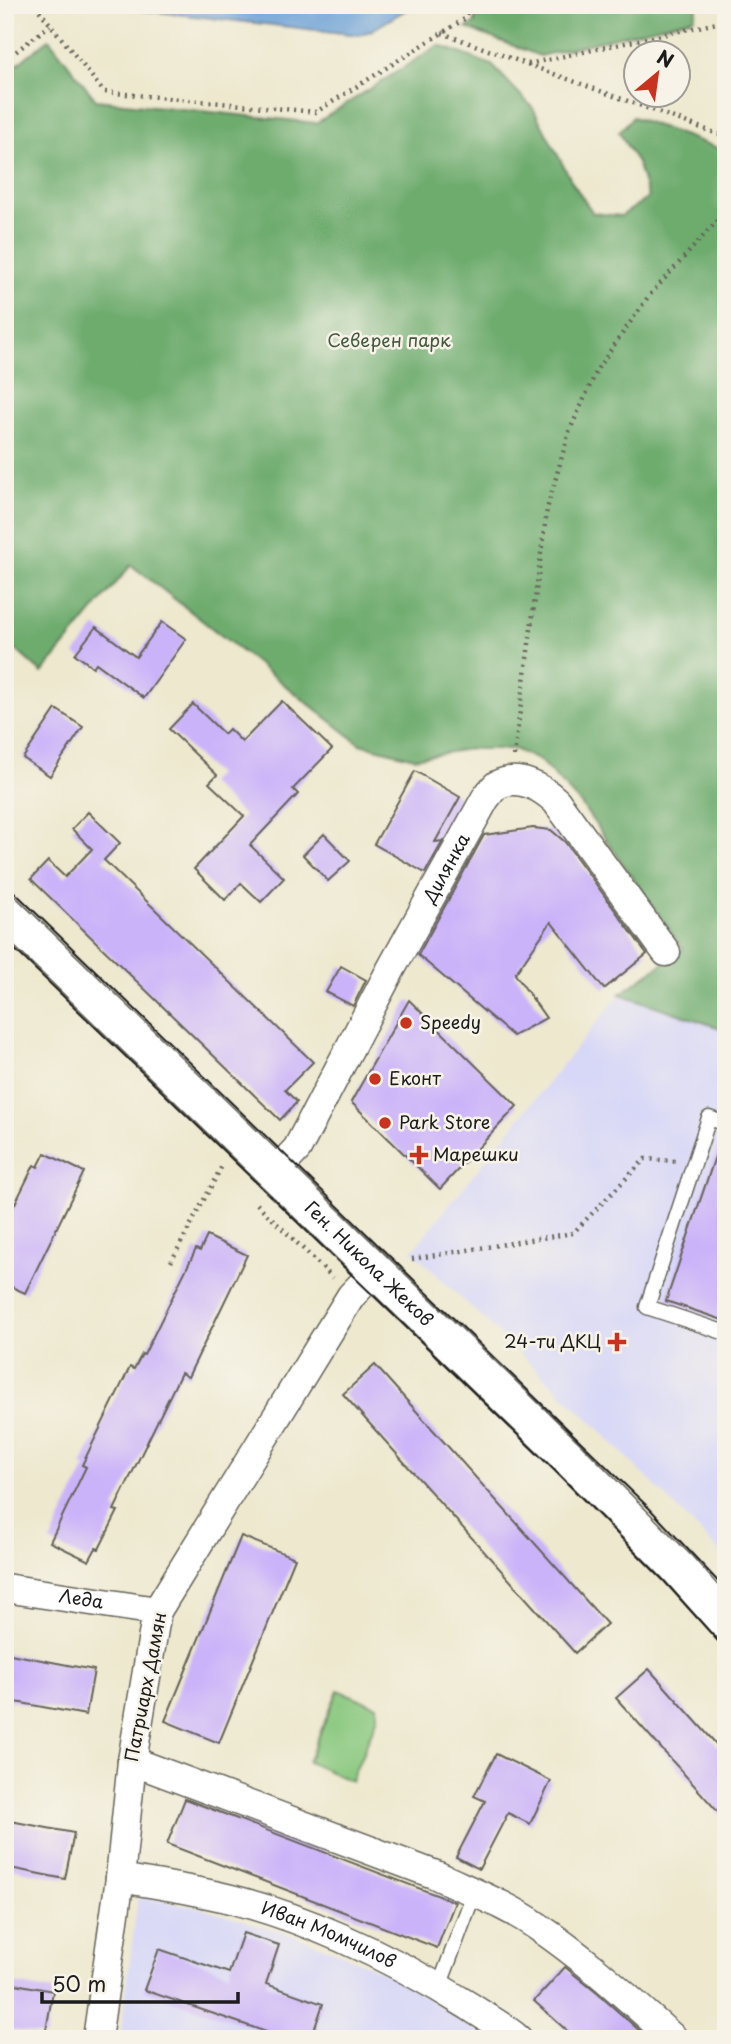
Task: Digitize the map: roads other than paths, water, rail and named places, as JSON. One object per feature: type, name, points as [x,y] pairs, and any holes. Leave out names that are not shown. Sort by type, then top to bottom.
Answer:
[{"type":"street","name":"Дилянка","points":[[275,1172],[297,1149],[391,969],[485,799],[496,786],[514,781],[542,788],[556,801],[666,952]]},
{"type":"street","name":"Ген. Никола Жеков","points":[[5,912],[632,1520],[726,1622]]},
{"type":"street","name":"Патриарх Дамян","points":[[97,2039],[120,1878],[132,1761],[157,1611],[351,1296],[376,1270]]},
{"type":"street","name":"Леда","points":[[5,1588],[157,1611]]},
{"type":"street","points":[[132,1761],[436,1875],[535,1924],[594,1968],[674,2039]]},
{"type":"street","name":"Иван Момчилов","points":[[120,1878],[206,1893],[274,1913],[334,1935],[390,1960],[439,1987],[518,2039]]},
{"type":"lane","points":[[726,1124],[709,1118],[647,1307],[726,1333]]},
{"type":"lane","points":[[439,1987],[474,1893]]},
{"type":"water","points":[[121,5],[414,5],[359,35],[132,9]]},
{"type":"tram line","points":[[5,883],[649,1508],[726,1590]]},
{"type":"tram line","points":[[5,940],[554,1470],[664,1581],[726,1650]]},
{"type":"place","name":"Speedy","points":[[406,1023]]},
{"type":"place","name":"Еконт","points":[[375,1079]]},
{"type":"place","name":"Park Store","points":[[385,1123]]},
{"type":"place","name":"Марешки","points":[[419,1155]]},
{"type":"place","name":"24-ти ДКЦ","points":[[617,1342]]},
{"type":"park label","name":"Северен парк","points":[[389,341]]}]
